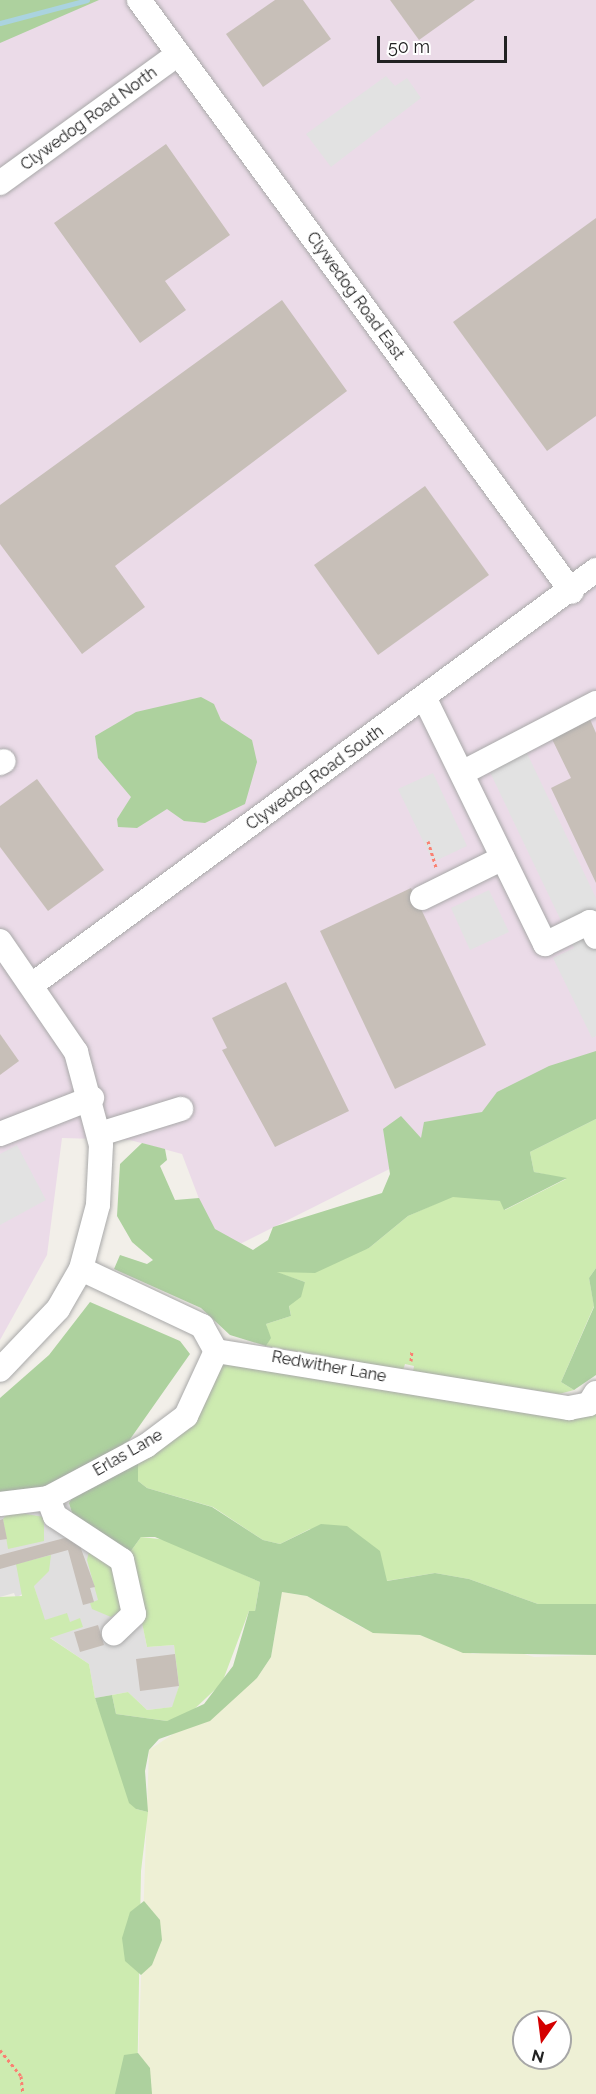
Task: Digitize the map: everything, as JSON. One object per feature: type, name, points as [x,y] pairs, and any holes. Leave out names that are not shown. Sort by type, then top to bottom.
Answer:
[{"type":"street","name":"Clywedog Road East","points":[[139,0],[572,592]]},
{"type":"street","name":"Clywedog Road North","points":[[0,183],[177,55]]},
{"type":"street","name":"Clywedog Road South","points":[[33,984],[572,592],[596,570]]},
{"type":"street","points":[[425,699],[545,944],[590,922],[596,937]]},
{"type":"street","points":[[462,773],[596,703]]},
{"type":"street","points":[[429,894],[503,858]]},
{"type":"street","points":[[0,940],[33,984],[75,1052],[92,1098],[100,1134],[98,1205],[81,1269],[51,1318],[0,1370]]},
{"type":"street","points":[[0,1134],[92,1098]]},
{"type":"street","points":[[100,1134],[181,1109]]},
{"type":"street","points":[[81,1269],[202,1326],[216,1351]]},
{"type":"street","name":"Redwither Lane","points":[[216,1351],[569,1408],[589,1404],[596,1393]]},
{"type":"street","name":"Erlas Lane","points":[[0,1504],[48,1498],[146,1446],[186,1416],[216,1351]]},
{"type":"street","points":[[48,1498],[55,1516],[122,1560],[134,1614],[114,1634]]},
{"type":"path","points":[[428,841],[436,862],[429,894]]},
{"type":"path","points":[[0,2050],[21,2076],[23,2094]]},
{"type":"shaded area","points":[[0,0],[596,0],[596,1073],[533,1097],[220,1254],[182,1154],[130,1140],[62,1138],[47,1255],[0,1340]]},
{"type":"shaded area","points":[[386,76],[395,86],[407,78],[421,98],[331,167],[306,134]]},
{"type":"shaded area","points":[[525,749],[596,898],[596,1036],[592,1038],[553,958],[574,948],[487,766]]},
{"type":"shaded area","points":[[433,773],[467,846],[433,862],[398,789]]},
{"type":"shaded area","points":[[489,890],[509,932],[470,950],[451,908]]},
{"type":"shaded area","points":[[17,1145],[46,1200],[0,1225],[0,1154]]},
{"type":"shaded area","points":[[69,1503],[73,1516],[128,1555],[147,1647],[174,1645],[179,1686],[173,1707],[147,1710],[128,1692],[95,1698],[89,1664],[49,1637],[34,1586],[16,1598],[14,1593],[0,1597],[0,1511],[32,1513]]},
{"type":"green space","points":[[0,0],[99,0],[0,43]]},
{"type":"green space","points":[[201,697],[214,704],[221,720],[252,740],[257,762],[245,804],[205,823],[184,821],[167,809],[137,828],[118,827],[117,819],[131,797],[98,758],[95,736],[136,712]]},
{"type":"green space","points":[[596,1051],[596,1119],[530,1152],[534,1172],[567,1178],[504,1210],[500,1201],[453,1197],[408,1216],[369,1248],[315,1273],[277,1272],[305,1282],[301,1297],[289,1306],[291,1316],[266,1324],[271,1338],[266,1346],[230,1335],[201,1308],[114,1269],[120,1255],[147,1264],[153,1260],[132,1242],[117,1216],[120,1164],[142,1143],[165,1149],[167,1160],[160,1166],[175,1200],[199,1198],[215,1229],[253,1250],[268,1240],[273,1227],[382,1193],[390,1174],[383,1129],[401,1116],[421,1138],[424,1122],[482,1112],[497,1092],[549,1066]]},
{"type":"green space","points":[[596,1119],[596,1268],[589,1278],[594,1306],[561,1382],[574,1390],[559,1394],[413,1372],[414,1366],[405,1364],[403,1370],[266,1346],[270,1338],[266,1324],[291,1316],[289,1305],[305,1282],[275,1272],[369,1248],[408,1216],[453,1196],[501,1201],[505,1210],[566,1179],[534,1172],[530,1152]]},
{"type":"green space","points":[[596,1268],[596,1375],[574,1390],[561,1382],[594,1307],[589,1278]]},
{"type":"green space","points":[[90,1302],[180,1341],[190,1354],[126,1445],[45,1491],[0,1497],[0,1398],[49,1355]]},
{"type":"green space","points":[[226,1361],[569,1414],[596,1399],[596,1604],[538,1604],[469,1579],[435,1573],[386,1581],[383,1570],[310,1529],[280,1544],[263,1540],[213,1507],[147,1488],[138,1481],[138,1460],[192,1427],[215,1371]]},
{"type":"green space","points":[[138,1460],[138,1481],[147,1488],[212,1507],[263,1540],[280,1544],[321,1524],[347,1526],[380,1551],[387,1581],[435,1573],[469,1579],[538,1604],[596,1604],[596,1655],[463,1653],[420,1635],[373,1633],[307,1596],[282,1592],[271,1657],[257,1678],[210,1721],[159,1739],[149,1750],[145,1771],[148,1812],[136,1809],[129,1803],[95,1698],[112,1695],[116,1714],[167,1721],[204,1704],[233,1666],[249,1611],[255,1611],[260,1582],[155,1537],[141,1537],[128,1555],[73,1516],[69,1503],[78,1488]]},
{"type":"green space","points":[[9,1511],[44,1517],[44,1541],[8,1549],[3,1519]]},
{"type":"green space","points":[[141,1537],[168,1540],[260,1582],[255,1611],[249,1611],[222,1683],[188,1715],[167,1721],[116,1714],[112,1695],[128,1692],[147,1710],[172,1707],[179,1686],[174,1645],[147,1647],[128,1555]]},
{"type":"green space","points":[[90,1547],[113,1563],[122,1610],[111,1617],[92,1609],[90,1603],[98,1600],[87,1560]]},
{"type":"green space","points":[[51,1555],[49,1571],[34,1586],[45,1620],[67,1613],[70,1622],[80,1618],[83,1627],[50,1638],[89,1664],[95,1698],[136,1809],[148,1812],[141,1871],[137,2094],[0,2094],[0,1597],[22,1596],[16,1564]]},
{"type":"green space","points":[[282,1592],[307,1596],[363,1628],[420,1635],[473,1654],[511,1650],[534,1657],[596,1655],[596,2094],[137,2094],[149,1750],[257,1678],[271,1657]]},
{"type":"green space","points":[[144,1901],[160,1920],[162,1940],[152,1965],[141,1975],[125,1961],[122,1938],[130,1912]]},
{"type":"green space","points":[[138,2053],[150,2068],[152,2094],[115,2094],[124,2055]]},
{"type":"building","points":[[275,0],[303,0],[331,39],[263,87],[226,34]]},
{"type":"building","points":[[390,0],[475,0],[419,40]]},
{"type":"building","points":[[166,144],[230,235],[165,281],[186,310],[140,343],[54,223]]},
{"type":"building","points":[[596,218],[596,416],[547,451],[453,322]]},
{"type":"building","points":[[282,300],[347,391],[115,566],[145,607],[82,654],[0,544],[0,505]]},
{"type":"building","points":[[425,486],[489,575],[378,655],[314,565]]},
{"type":"building","points":[[589,717],[596,733],[596,883],[551,788],[571,778],[550,735]]},
{"type":"building","points":[[37,779],[104,870],[48,911],[0,847],[0,806]]},
{"type":"building","points":[[411,888],[486,1045],[395,1089],[320,931]]},
{"type":"building","points":[[286,982],[349,1111],[275,1147],[222,1050],[227,1048],[212,1018]]},
{"type":"building","points":[[0,1034],[19,1061],[0,1075]]},
{"type":"building","points":[[3,1519],[7,1539],[0,1540],[0,1520]]},
{"type":"building","points":[[76,1535],[95,1587],[90,1588],[94,1602],[83,1605],[68,1550],[0,1569],[0,1555]]},
{"type":"building","points":[[98,1625],[104,1645],[80,1652],[74,1632]]},
{"type":"building","points":[[175,1654],[179,1686],[140,1691],[136,1659]]},
{"type":"waterway","points":[[0,23],[87,0]]}]
